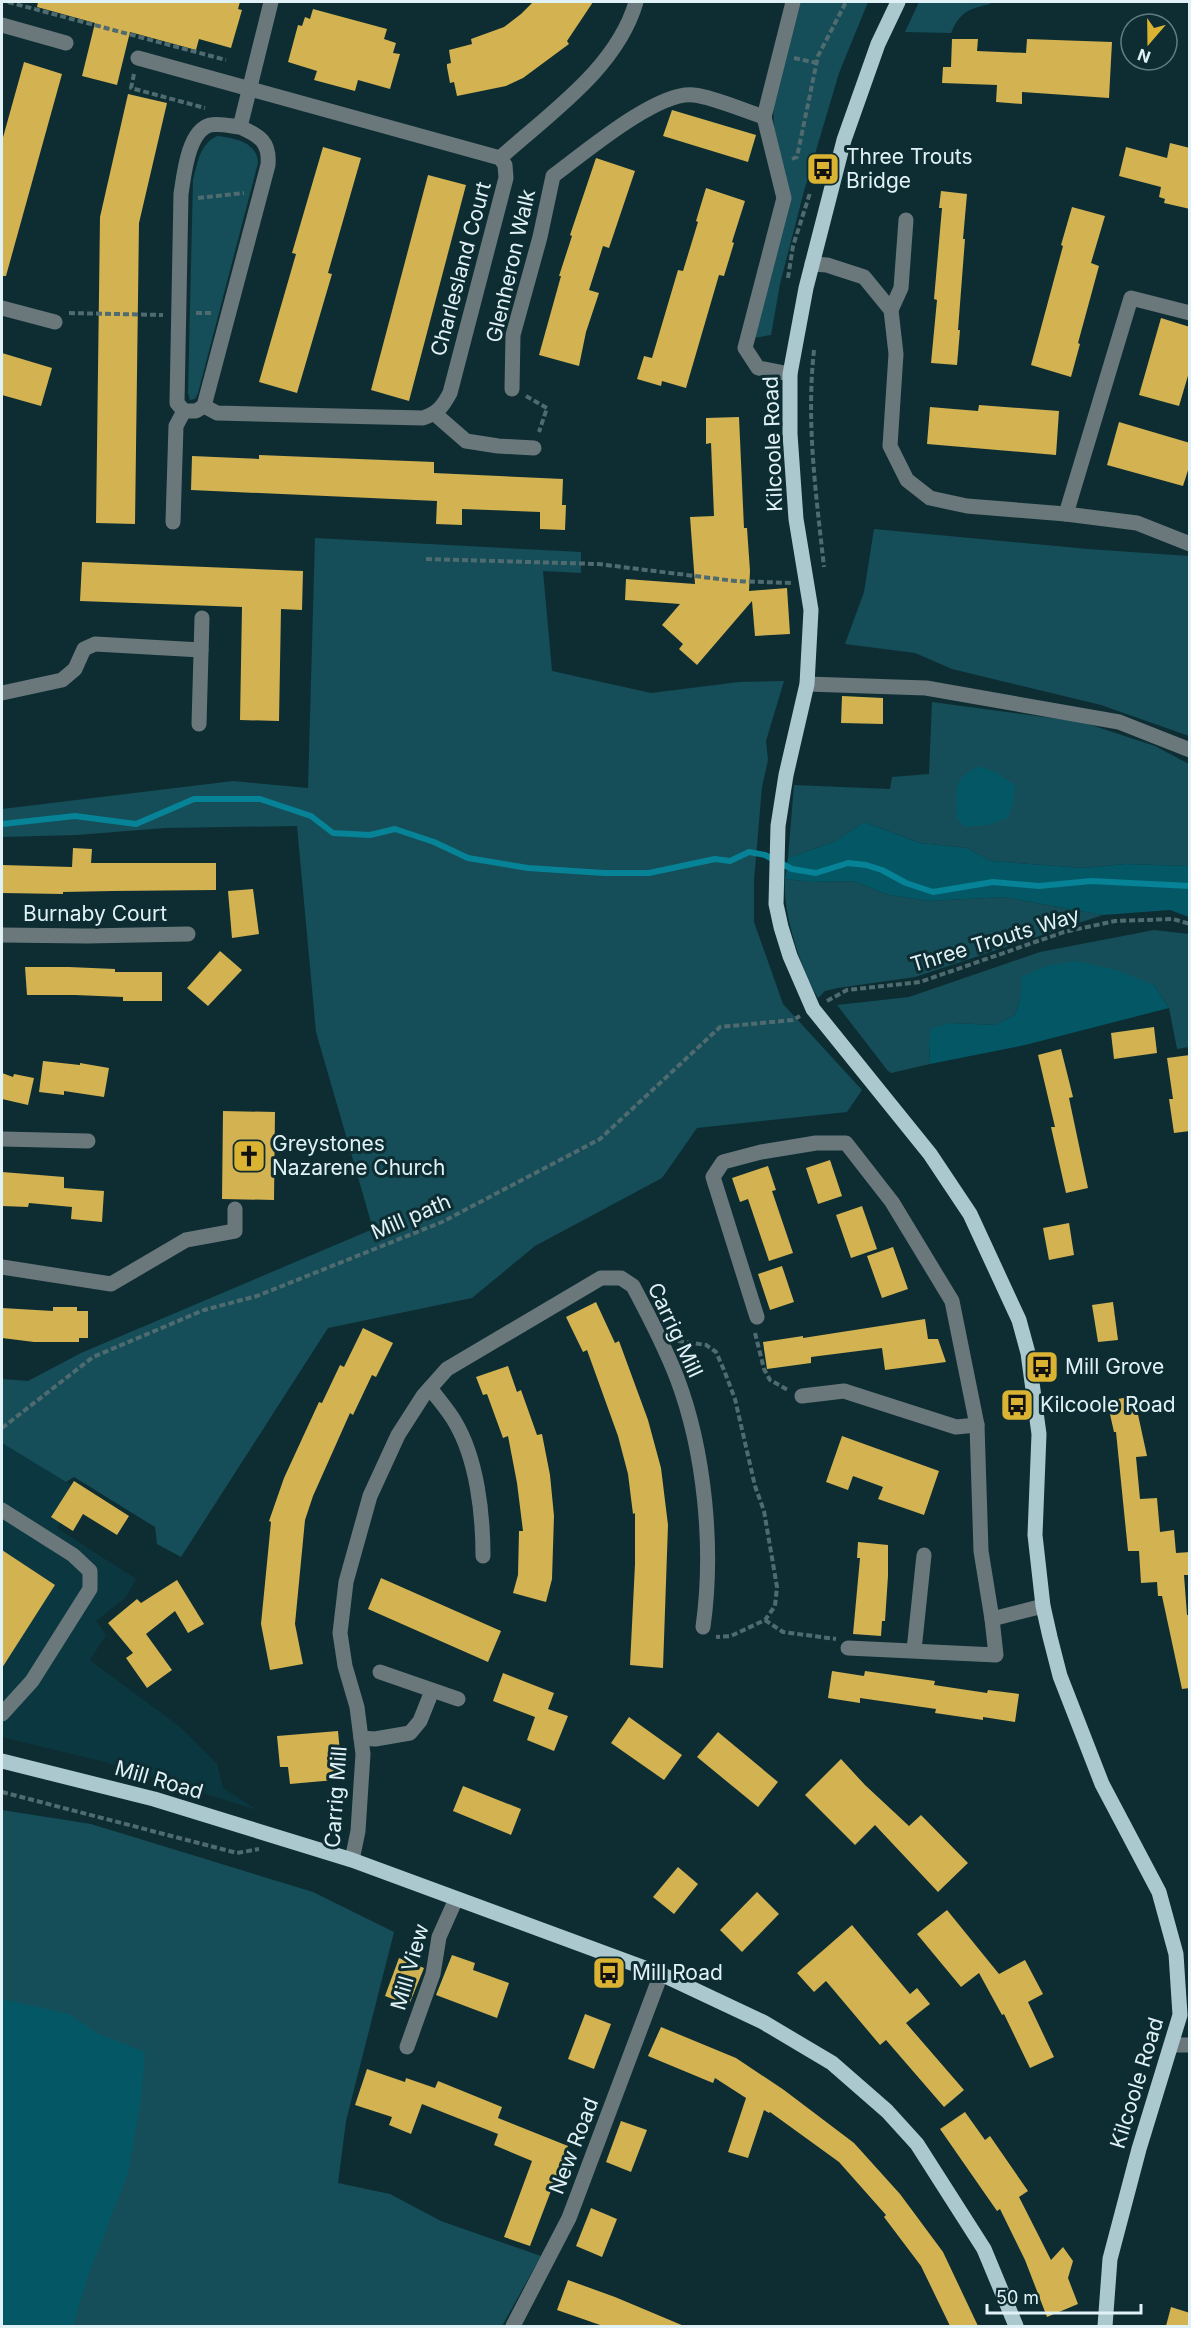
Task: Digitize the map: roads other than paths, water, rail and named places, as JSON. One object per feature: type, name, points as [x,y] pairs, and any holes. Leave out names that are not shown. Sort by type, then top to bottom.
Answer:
[{"type":"main road","name":"Kilcoole Road","points":[[898,2],[878,44],[844,140],[812,264],[790,374],[790,434],[796,519],[811,610],[807,684],[786,775],[778,826],[776,904],[790,956],[813,1009],[930,1154],[970,1214],[1019,1320],[1028,1353],[1039,1434],[1035,1535],[1042,1606],[1060,1676],[1102,1784],[1159,1892],[1176,1954],[1180,2014],[1139,2149],[1110,2259],[1105,2326]]},
{"type":"main road","name":"Mill Road","points":[[2,1761],[154,1798],[352,1860],[661,1974],[771,2027],[832,2064],[887,2111],[917,2144],[984,2248],[1016,2326]]},
{"type":"street","points":[[240,127],[271,2]]},
{"type":"street","points":[[500,158],[597,71],[618,45],[631,20],[636,2]]},
{"type":"street","points":[[790,374],[758,368],[745,348],[784,198],[764,117],[793,2]]},
{"type":"street","points":[[2,25],[66,43]]},
{"type":"street","name":"Charlesland Court","points":[[138,58],[500,158],[505,165],[507,178],[450,393],[444,405],[435,414]]},
{"type":"street","name":"Glenheron Walk","points":[[512,389],[513,335],[540,237],[553,176],[631,120],[669,98],[694,94],[764,117]]},
{"type":"street","points":[[210,125],[240,127],[264,141],[269,152],[268,165],[204,406],[196,411],[184,411],[177,403],[181,194],[186,167],[190,148],[198,134],[210,125]]},
{"type":"street","points":[[906,220],[901,288],[891,310],[896,354],[890,446],[907,480],[930,498],[967,506],[1066,514],[1137,523],[1190,544]]},
{"type":"street","points":[[812,264],[827,265],[864,277],[891,310]]},
{"type":"street","points":[[1066,514],[1131,298],[1190,313]]},
{"type":"street","points":[[2,308],[60,316]]},
{"type":"street","points":[[204,406],[217,413],[423,418],[435,414],[466,441],[534,448]]},
{"type":"street","points":[[173,522],[176,426],[184,411]]},
{"type":"street","points":[[199,724],[202,618]]},
{"type":"street","points":[[2,693],[62,680],[75,669],[84,650],[95,644],[201,650]]},
{"type":"street","points":[[807,684],[926,687],[1119,722],[1190,750]]},
{"type":"street","name":"Burnaby Court","points":[[2,935],[188,934]]},
{"type":"street","points":[[2,1139],[88,1141]]},
{"type":"street","points":[[757,1317],[713,1177],[723,1162],[761,1152],[816,1143],[846,1143],[892,1202],[952,1301],[977,1425],[981,1551],[996,1655],[848,1648]]},
{"type":"street","points":[[2,1267],[111,1284],[186,1240],[235,1231],[235,1209]]},
{"type":"street","name":"Carrig Mill","points":[[352,1860],[358,1831],[363,1754],[357,1707],[345,1666],[340,1633],[346,1582],[370,1496],[398,1435],[430,1388],[447,1369],[601,1278],[621,1278],[633,1287],[676,1378],[696,1442],[708,1566],[708,1591],[703,1627]]},
{"type":"street","points":[[430,1388],[456,1424],[469,1456],[481,1503],[483,1557]]},
{"type":"street","points":[[802,1396],[844,1391],[956,1427],[977,1425]]},
{"type":"street","points":[[2,1510],[73,1555],[90,1571],[90,1589],[32,1681],[2,1714]]},
{"type":"street","points":[[914,1650],[924,1555]]},
{"type":"street","points":[[992,1619],[1042,1606]]},
{"type":"street","points":[[380,1672],[458,1699]]},
{"type":"street","name":"Carrig Mill","points":[[361,1738],[375,1739],[410,1733],[420,1721],[432,1691]]},
{"type":"street","name":"Mill View","points":[[407,2047],[434,1974],[439,1937],[456,1899]]},
{"type":"street","name":"New Road","points":[[513,2326],[569,2218],[661,1974]]},
{"type":"street","points":[[1172,2045],[1190,2045]]},
{"type":"waterway","points":[[2,824],[75,816],[136,824],[194,799],[260,799],[311,816],[333,833],[370,835],[395,829],[434,842],[468,858],[528,868],[604,873],[649,873],[715,859],[730,861],[749,852],[765,855],[792,869],[816,873],[848,863],[866,865],[933,892],[993,882],[1039,886],[1091,881],[1190,886]]},
{"type":"place","name":"Three Trouts Bridge","points":[[823,169]]},
{"type":"place","name":"Greystones Nazarene Church","points":[[249,1156]]},
{"type":"place","name":"Mill Grove","points":[[1042,1367]]},
{"type":"place","name":"Kilcoole Road","points":[[1017,1405]]},
{"type":"place","name":"Mill Road","points":[[609,1973]]}]
